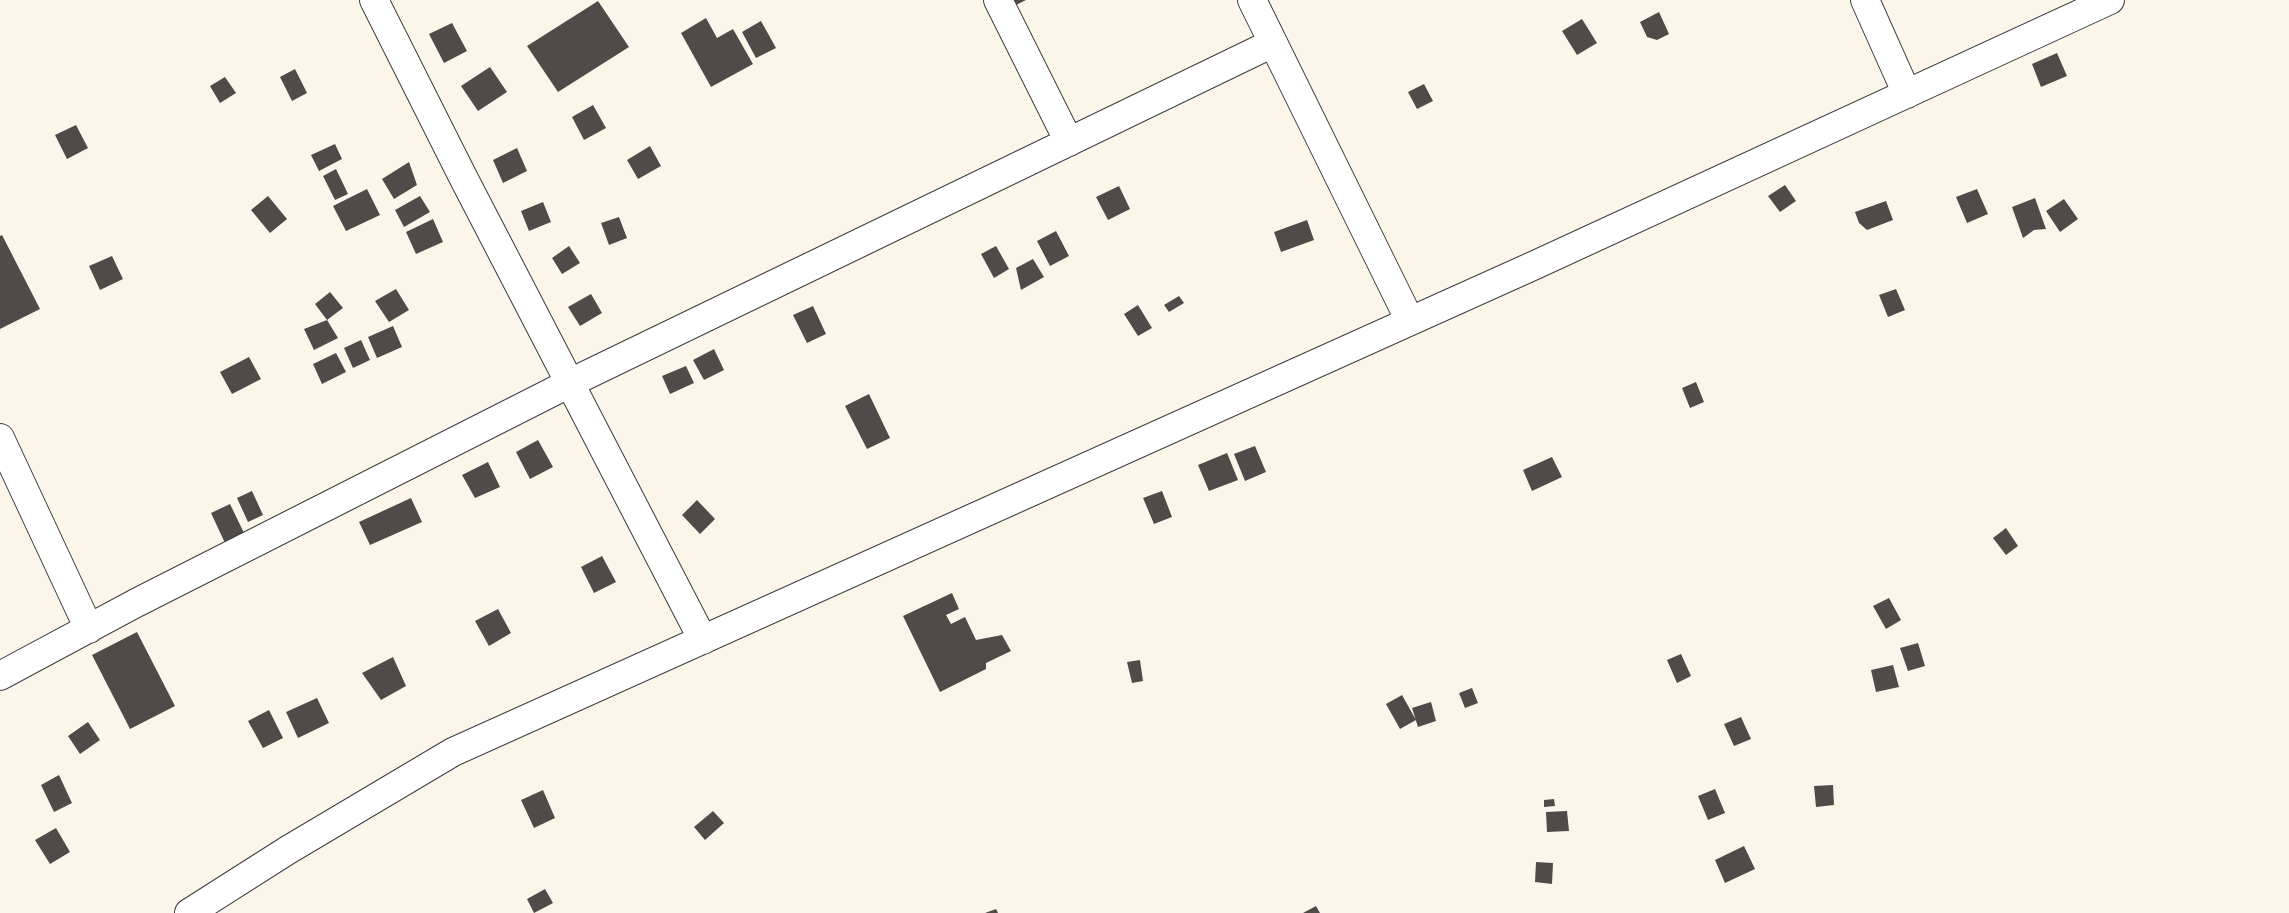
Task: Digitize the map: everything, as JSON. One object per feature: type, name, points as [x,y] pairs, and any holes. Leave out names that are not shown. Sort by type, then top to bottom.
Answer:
[{"type":"street","points":[[374,0],[703,640]]},
{"type":"street","points":[[998,0],[1069,142]]},
{"type":"street","points":[[1252,0],[1410,321]]},
{"type":"street","points":[[1865,0],[1907,94]]},
{"type":"street","points":[[189,913],[288,850],[453,752],[1410,321],[2110,0]]},
{"type":"street","points":[[0,676],[570,383],[1274,43]]},
{"type":"street","points":[[0,438],[89,629]]},
{"type":"building","points":[[1013,0],[1026,0],[1016,5]]},
{"type":"building","points":[[598,1],[629,47],[558,92],[527,46]]},
{"type":"building","points":[[1659,12],[1669,34],[1657,40],[1647,37],[1640,22]]},
{"type":"building","points":[[706,18],[717,38],[733,29],[753,64],[711,87],[681,33]]},
{"type":"building","points":[[1582,19],[1597,43],[1577,55],[1562,31]]},
{"type":"building","points":[[761,21],[776,48],[756,58],[742,32]]},
{"type":"building","points":[[452,23],[467,51],[444,63],[429,34]]},
{"type":"building","points":[[2057,53],[2067,76],[2041,87],[2032,64]]},
{"type":"building","points":[[490,67],[507,92],[478,111],[461,86]]},
{"type":"building","points":[[295,69],[307,93],[292,101],[280,77]]},
{"type":"building","points":[[225,77],[236,93],[220,103],[210,86]]},
{"type":"building","points":[[1424,84],[1433,101],[1417,109],[1408,92]]},
{"type":"building","points":[[593,105],[606,128],[584,140],[572,117]]},
{"type":"building","points":[[76,125],[88,148],[67,159],[55,135]]},
{"type":"building","points":[[335,144],[342,159],[319,171],[311,155]]},
{"type":"building","points":[[650,146],[661,166],[638,179],[627,160]]},
{"type":"building","points":[[517,148],[527,171],[503,183],[493,160]]},
{"type":"building","points":[[409,162],[417,185],[394,199],[382,179]]},
{"type":"building","points":[[336,169],[348,194],[335,200],[323,176]]},
{"type":"building","points":[[1785,185],[1796,201],[1780,212],[1768,196]]},
{"type":"building","points":[[1119,186],[1130,209],[1108,220],[1096,197]]},
{"type":"building","points":[[367,189],[380,215],[346,231],[333,206]]},
{"type":"building","points":[[1977,189],[1988,214],[1967,223],[1956,197]]},
{"type":"building","points":[[268,196],[287,219],[270,233],[251,210]]},
{"type":"building","points":[[420,196],[430,212],[404,227],[395,210]]},
{"type":"building","points":[[2035,198],[2046,229],[2034,230],[2023,238],[2012,207]]},
{"type":"building","points":[[2064,199],[2078,219],[2060,232],[2046,211]]},
{"type":"building","points":[[1886,201],[1893,220],[1867,230],[1859,223],[1855,212]]},
{"type":"building","points":[[543,202],[551,222],[529,231],[521,211]]},
{"type":"building","points":[[619,217],[627,238],[609,245],[601,223]]},
{"type":"building","points":[[433,219],[443,242],[416,254],[406,232]]},
{"type":"building","points":[[1307,220],[1314,240],[1281,252],[1274,232]]},
{"type":"building","points":[[1056,231],[1069,256],[1050,266],[1037,241]]},
{"type":"building","points":[[2,235],[40,309],[0,329],[0,236]]},
{"type":"building","points":[[569,246],[580,263],[562,274],[552,258]]},
{"type":"building","points":[[996,246],[1009,269],[994,278],[981,254]]},
{"type":"building","points":[[112,256],[123,279],[100,290],[89,266]]},
{"type":"building","points":[[1033,259],[1044,277],[1021,290],[1016,268]]},
{"type":"building","points":[[396,289],[409,310],[389,322],[375,301]]},
{"type":"building","points":[[1896,289],[1905,310],[1888,317],[1879,295]]},
{"type":"building","points":[[330,292],[343,308],[327,320],[315,304]]},
{"type":"building","points":[[591,294],[602,313],[580,326],[568,307]]},
{"type":"building","points":[[1179,296],[1184,303],[1169,312],[1164,305]]},
{"type":"building","points":[[1138,305],[1152,328],[1138,336],[1124,314]]},
{"type":"building","points":[[813,306],[826,334],[807,343],[793,315]]},
{"type":"building","points":[[327,320],[338,338],[314,350],[304,329]]},
{"type":"building","points":[[393,326],[402,347],[377,358],[368,337]]},
{"type":"building","points":[[361,340],[370,360],[353,368],[344,348]]},
{"type":"building","points":[[714,349],[724,370],[704,380],[693,360]]},
{"type":"building","points":[[336,353],[346,372],[322,384],[313,364]]},
{"type":"building","points":[[249,357],[261,379],[232,394],[220,372]]},
{"type":"building","points":[[686,366],[694,383],[670,394],[662,376]]},
{"type":"building","points":[[1696,382],[1704,402],[1690,408],[1682,388]]},
{"type":"building","points":[[869,394],[890,438],[867,449],[845,406]]},
{"type":"building","points":[[538,440],[553,467],[530,479],[516,452]]},
{"type":"building","points":[[1255,446],[1266,472],[1245,481],[1234,454]]},
{"type":"building","points":[[1227,453],[1238,480],[1209,491],[1198,465]]},
{"type":"building","points":[[1552,457],[1562,477],[1532,491],[1523,470]]},
{"type":"building","points":[[488,462],[500,487],[475,498],[462,475]]},
{"type":"building","points":[[252,491],[263,515],[248,522],[237,498]]},
{"type":"building","points":[[1162,491],[1172,517],[1154,524],[1143,498]]},
{"type":"building","points":[[411,498],[422,522],[370,545],[359,522]]},
{"type":"building","points":[[697,500],[715,519],[700,534],[682,515]]},
{"type":"building","points":[[230,504],[244,533],[225,543],[211,513]]},
{"type":"building","points":[[2006,528],[2018,546],[2006,555],[1993,538]]},
{"type":"building","points":[[602,556],[616,582],[594,593],[581,567]]},
{"type":"building","points":[[952,593],[959,609],[946,615],[951,624],[965,617],[976,640],[1002,635],[1011,651],[986,663],[986,669],[940,692],[903,616]]},
{"type":"building","points":[[1889,598],[1901,620],[1886,629],[1873,606]]},
{"type":"building","points":[[498,609],[511,633],[489,646],[475,621]]},
{"type":"building","points":[[137,632],[175,706],[130,729],[92,655]]},
{"type":"building","points":[[1918,643],[1925,666],[1908,671],[1900,648]]},
{"type":"building","points":[[1681,654],[1691,676],[1677,683],[1667,660]]},
{"type":"building","points":[[393,657],[406,686],[381,700],[362,673]]},
{"type":"building","points":[[1140,660],[1143,681],[1132,683],[1127,662]]},
{"type":"building","points":[[1893,665],[1899,687],[1876,692],[1871,670]]},
{"type":"building","points":[[1472,688],[1478,703],[1465,708],[1459,693]]},
{"type":"building","points":[[1402,695],[1416,720],[1400,729],[1386,704]]},
{"type":"building","points":[[317,698],[329,723],[298,738],[286,712]]},
{"type":"building","points":[[1431,702],[1436,721],[1418,727],[1412,708]]},
{"type":"building","points":[[269,710],[283,738],[263,748],[248,721]]},
{"type":"building","points":[[1741,717],[1751,739],[1734,746],[1724,724]]},
{"type":"building","points":[[88,722],[100,740],[80,754],[68,736]]},
{"type":"building","points":[[59,775],[72,803],[54,812],[41,785]]},
{"type":"building","points":[[1833,785],[1834,805],[1816,807],[1814,786]]},
{"type":"building","points":[[1715,789],[1725,813],[1708,820],[1698,796]]},
{"type":"building","points":[[543,790],[555,818],[534,828],[521,800]]},
{"type":"building","points":[[1554,799],[1555,806],[1544,807],[1544,800]]},
{"type":"building","points":[[713,811],[724,823],[705,840],[694,827]]},
{"type":"building","points":[[1567,811],[1569,831],[1547,832],[1546,812]]},
{"type":"building","points":[[56,828],[70,852],[50,864],[35,840]]},
{"type":"building","points":[[1744,846],[1755,869],[1725,883],[1715,860]]},
{"type":"building","points":[[1536,862],[1553,863],[1552,884],[1535,882]]},
{"type":"building","points":[[545,889],[553,903],[534,913],[527,899]]},
{"type":"building","points":[[1316,906],[1320,913],[1303,913]]},
{"type":"building","points":[[996,909],[998,913],[985,913]]}]
